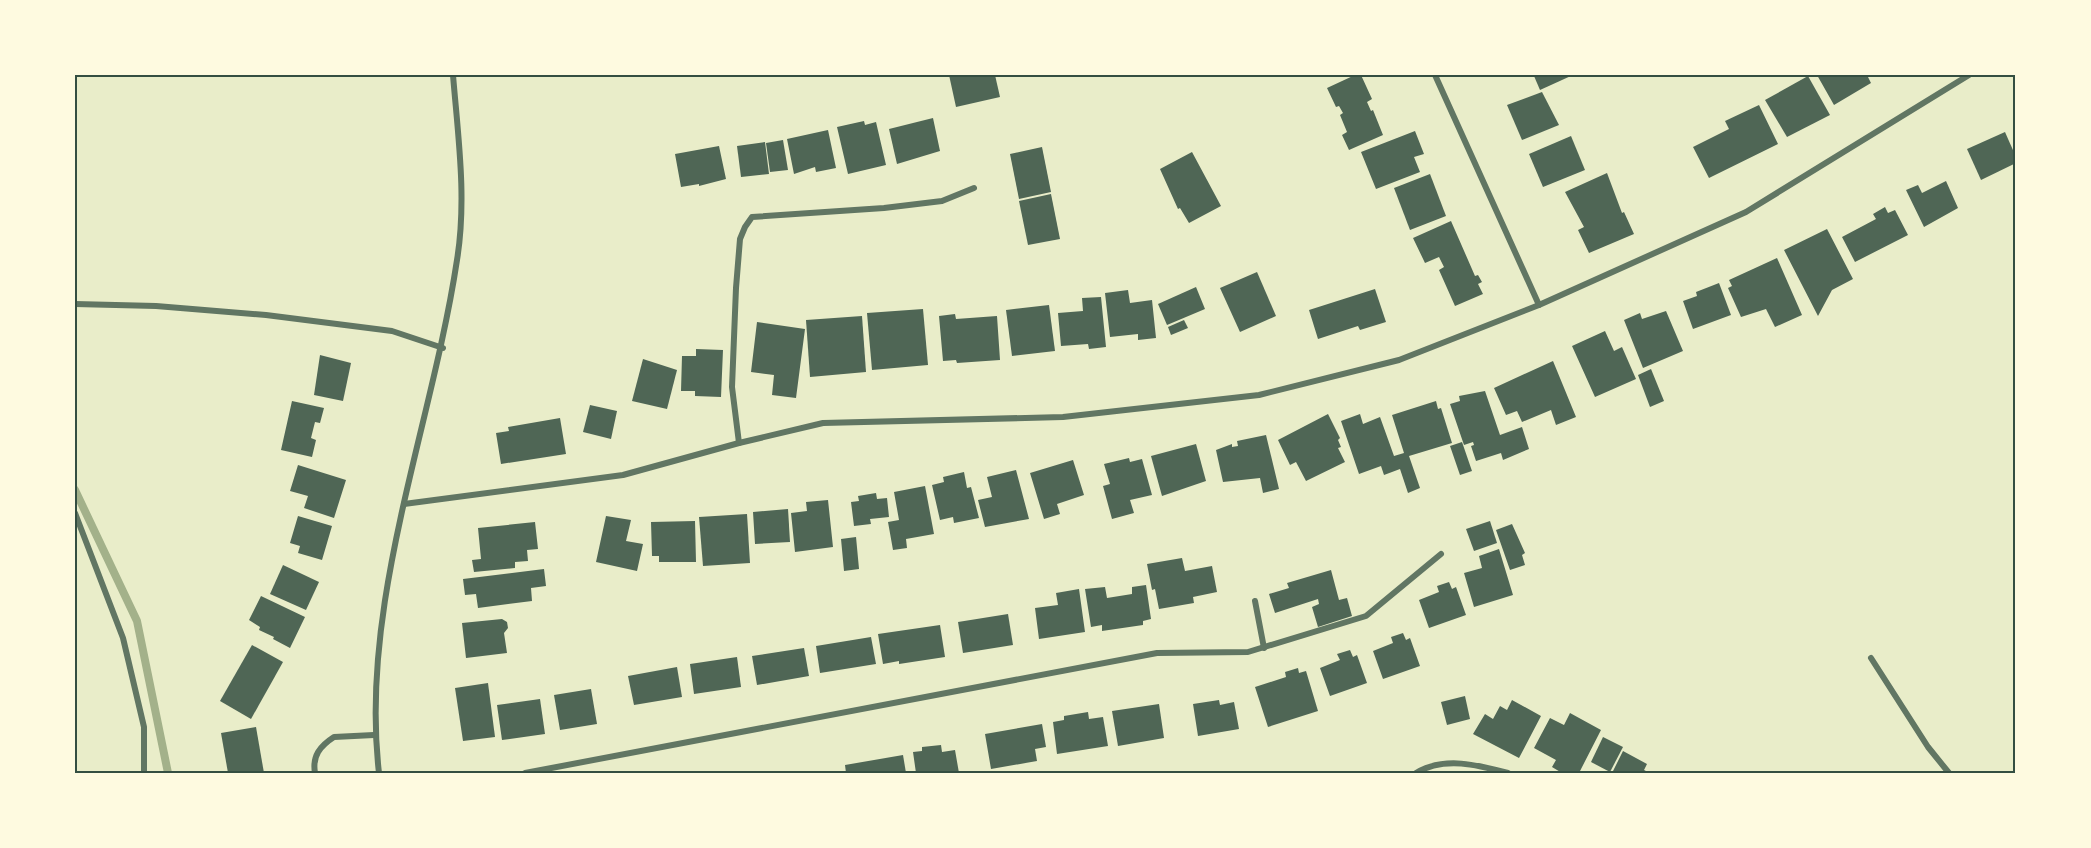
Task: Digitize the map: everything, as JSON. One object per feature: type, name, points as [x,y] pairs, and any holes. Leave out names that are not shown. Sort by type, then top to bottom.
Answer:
[{"type":"street","points":[[379,773],[374,735],[383,615],[404,504],[442,348],[458,257],[462,179],[453,75]]},
{"type":"street","points":[[1435,75],[1539,305]]},
{"type":"street","points":[[404,504],[622,476],[739,442],[823,423],[1063,417],[1258,395],[1399,360],[1539,305],[1746,212],[1968,75]]},
{"type":"street","points":[[739,442],[732,387],[736,288],[740,239],[745,226],[752,217],[884,208],[942,201],[974,188]]},
{"type":"street","points":[[75,304],[156,306],[266,315],[392,332],[442,348]]},
{"type":"street","points":[[75,513],[123,638],[144,727],[144,773]]},
{"type":"street","points":[[525,773],[1157,653],[1248,652],[1366,616],[1441,554]]},
{"type":"street","points":[[1255,601],[1264,648]]},
{"type":"street","points":[[1871,658],[1928,747],[1949,773]]},
{"type":"street","points":[[315,773],[313,763],[318,752],[334,737],[374,735]]},
{"type":"street","points":[[1416,773],[1424,768],[1468,762],[1508,773]]},
{"type":"building","points":[[949,75],[995,75],[1000,97],[956,107]]},
{"type":"building","points":[[1355,75],[1361,75],[1372,99],[1367,102],[1371,111],[1373,110],[1383,135],[1349,150],[1342,135],[1347,132],[1340,115],[1343,113],[1339,106],[1336,107],[1327,88]]},
{"type":"building","points":[[1573,75],[1540,90],[1534,76]]},
{"type":"building","points":[[1817,75],[1872,75],[1868,77],[1871,83],[1834,105]]},
{"type":"building","points":[[1808,76],[1830,115],[1787,137],[1765,100]]},
{"type":"building","points":[[1542,92],[1559,125],[1522,140],[1507,105]]},
{"type":"building","points":[[1759,105],[1778,144],[1709,178],[1693,147],[1729,129],[1725,121]]},
{"type":"building","points":[[933,118],[940,151],[897,164],[889,129]]},
{"type":"building","points":[[864,121],[865,125],[876,122],[886,165],[848,174],[837,127]]},
{"type":"building","points":[[828,130],[836,168],[816,172],[815,167],[794,174],[787,139]]},
{"type":"building","points":[[1415,131],[1424,154],[1414,157],[1420,172],[1376,189],[1361,152]]},
{"type":"building","points":[[2005,132],[2016,157],[2016,163],[1981,180],[1967,149]]},
{"type":"building","points":[[1571,136],[1585,170],[1543,187],[1529,154]]},
{"type":"building","points":[[783,140],[788,170],[770,172],[766,143]]},
{"type":"building","points":[[765,142],[769,174],[741,177],[737,146]]},
{"type":"building","points":[[719,146],[726,179],[699,186],[699,184],[681,187],[675,154]]},
{"type":"building","points":[[1042,147],[1051,192],[1019,199],[1010,154]]},
{"type":"building","points":[[1192,152],[1221,206],[1189,223],[1180,208],[1178,209],[1160,169]]},
{"type":"building","points":[[1607,173],[1622,213],[1624,212],[1634,234],[1589,253],[1578,230],[1584,227],[1565,192]]},
{"type":"building","points":[[1430,174],[1446,216],[1410,230],[1394,188]]},
{"type":"building","points":[[1946,181],[1958,208],[1924,227],[1906,190],[1918,185],[1922,193]]},
{"type":"building","points":[[1051,194],[1060,239],[1028,245],[1019,201]]},
{"type":"building","points":[[1885,207],[1888,213],[1895,210],[1908,235],[1855,262],[1842,237],[1876,219],[1873,214]]},
{"type":"building","points":[[1451,221],[1475,276],[1478,275],[1482,282],[1478,284],[1483,294],[1455,306],[1439,270],[1444,267],[1439,257],[1425,263],[1413,238]]},
{"type":"building","points":[[1827,229],[1853,279],[1832,290],[1818,316],[1784,250]]},
{"type":"building","points":[[1777,258],[1802,315],[1775,327],[1766,309],[1741,317],[1728,288],[1732,286],[1729,280]]},
{"type":"building","points":[[1257,272],[1276,316],[1240,332],[1220,288]]},
{"type":"building","points":[[1719,283],[1731,315],[1693,329],[1683,301],[1697,296],[1696,292]]},
{"type":"building","points":[[1196,287],[1205,309],[1167,325],[1158,304]]},
{"type":"building","points":[[1375,289],[1386,322],[1360,330],[1358,326],[1318,339],[1309,310]]},
{"type":"building","points":[[1128,290],[1130,303],[1152,300],[1156,338],[1138,340],[1138,334],[1110,337],[1105,293]]},
{"type":"building","points":[[1101,297],[1106,347],[1089,349],[1088,344],[1061,346],[1058,313],[1083,311],[1082,298]]},
{"type":"building","points":[[1049,305],[1055,351],[1012,356],[1006,310]]},
{"type":"building","points":[[923,309],[928,365],[872,370],[867,313]]},
{"type":"building","points":[[1666,311],[1683,351],[1643,368],[1624,320],[1640,313],[1642,319]]},
{"type":"building","points":[[955,314],[956,319],[997,316],[1000,360],[957,363],[956,360],[943,361],[939,316]]},
{"type":"building","points":[[862,316],[866,372],[810,377],[806,320]]},
{"type":"building","points":[[1184,320],[1188,328],[1171,335],[1168,327]]},
{"type":"building","points":[[757,322],[805,329],[796,398],[772,395],[774,375],[751,372]]},
{"type":"building","points":[[1605,331],[1614,351],[1622,347],[1636,379],[1595,397],[1572,346]]},
{"type":"building","points":[[696,349],[723,350],[721,397],[695,396],[695,391],[681,391],[682,356],[696,356]]},
{"type":"building","points":[[320,355],[351,363],[343,401],[314,395]]},
{"type":"building","points":[[643,359],[677,370],[667,409],[632,401]]},
{"type":"building","points":[[1553,361],[1576,417],[1556,425],[1551,410],[1522,422],[1517,411],[1506,415],[1494,388]]},
{"type":"building","points":[[1651,369],[1664,401],[1650,407],[1638,375]]},
{"type":"building","points":[[1485,391],[1500,435],[1522,427],[1529,449],[1503,460],[1501,453],[1476,461],[1471,446],[1474,445],[1473,442],[1464,445],[1450,404],[1460,401],[1459,396]]},
{"type":"building","points":[[292,401],[324,408],[320,423],[315,422],[311,438],[316,440],[312,457],[281,450]]},
{"type":"building","points":[[1436,401],[1438,409],[1441,408],[1452,443],[1409,456],[1420,488],[1408,493],[1400,469],[1384,475],[1381,466],[1359,474],[1341,421],[1360,414],[1363,424],[1380,417],[1394,456],[1404,453],[1392,415]]},
{"type":"building","points":[[590,405],[617,411],[611,439],[583,432]]},
{"type":"building","points":[[1328,414],[1340,438],[1338,440],[1341,447],[1338,448],[1345,462],[1306,481],[1296,462],[1290,465],[1278,440]]},
{"type":"building","points":[[560,418],[566,454],[501,464],[496,433],[509,431],[508,427]]},
{"type":"building","points":[[1266,435],[1279,489],[1263,493],[1260,478],[1223,482],[1216,450],[1232,444],[1232,447],[1238,446],[1237,441]]},
{"type":"building","points":[[1462,442],[1472,471],[1460,475],[1450,446]]},
{"type":"building","points":[[1196,444],[1206,481],[1162,496],[1151,456]]},
{"type":"building","points":[[1129,458],[1130,462],[1142,459],[1152,495],[1130,500],[1134,513],[1112,519],[1103,486],[1110,484],[1104,464]]},
{"type":"building","points":[[1073,460],[1084,495],[1057,504],[1060,514],[1044,519],[1030,473]]},
{"type":"building","points":[[298,465],[346,480],[334,518],[304,508],[308,496],[290,491]]},
{"type":"building","points":[[1016,470],[1029,519],[985,527],[978,500],[992,497],[987,477]]},
{"type":"building","points":[[964,472],[967,488],[971,487],[979,518],[954,523],[953,517],[940,520],[932,485],[944,482],[943,477]]},
{"type":"building","points":[[925,486],[934,534],[906,539],[907,548],[893,550],[888,522],[899,520],[894,492]]},
{"type":"building","points":[[876,493],[877,499],[887,498],[889,517],[870,519],[871,524],[854,526],[851,502],[859,501],[858,496]]},
{"type":"building","points":[[828,500],[833,547],[795,552],[791,513],[807,511],[806,502]]},
{"type":"building","points":[[788,509],[790,542],[755,544],[753,512]]},
{"type":"building","points":[[747,514],[750,563],[703,566],[699,517]]},
{"type":"building","points":[[298,516],[332,526],[322,560],[298,553],[300,546],[290,543]]},
{"type":"building","points":[[606,516],[631,520],[626,541],[643,544],[637,571],[596,562]]},
{"type":"building","points":[[695,521],[696,562],[659,562],[659,556],[652,556],[651,522]]},
{"type":"building","points":[[1490,521],[1497,543],[1474,551],[1466,529]]},
{"type":"building","points":[[535,522],[538,549],[527,550],[528,561],[515,562],[515,568],[474,572],[472,560],[481,559],[478,528]]},
{"type":"building","points":[[1512,524],[1525,553],[1522,555],[1525,565],[1510,570],[1496,530]]},
{"type":"building","points":[[856,537],[859,569],[844,571],[841,539]]},
{"type":"building","points":[[1499,549],[1513,595],[1474,607],[1464,573],[1482,568],[1479,556]]},
{"type":"building","points":[[1182,558],[1185,571],[1212,566],[1217,592],[1193,597],[1194,603],[1159,609],[1155,589],[1152,590],[1147,564]]},
{"type":"building","points":[[283,565],[319,582],[306,610],[270,594]]},
{"type":"building","points":[[544,569],[546,586],[531,588],[532,601],[478,608],[476,594],[465,595],[463,579]]},
{"type":"building","points":[[1331,570],[1339,600],[1347,598],[1352,616],[1318,627],[1312,607],[1319,604],[1318,599],[1275,613],[1269,594],[1289,588],[1287,583]]},
{"type":"building","points":[[1449,582],[1452,589],[1456,587],[1466,615],[1429,628],[1419,600],[1439,592],[1437,586]]},
{"type":"building","points":[[1146,585],[1151,619],[1143,621],[1143,625],[1102,631],[1102,625],[1091,627],[1085,589],[1105,587],[1107,598],[1132,594],[1132,587]]},
{"type":"building","points":[[1079,589],[1085,632],[1039,639],[1035,608],[1058,605],[1056,593]]},
{"type":"building","points":[[261,596],[305,617],[290,648],[259,630],[260,627],[249,620]]},
{"type":"building","points":[[1008,614],[1013,645],[963,653],[958,622]]},
{"type":"building","points":[[502,619],[507,622],[508,628],[504,633],[507,653],[466,658],[462,623]]},
{"type":"building","points":[[940,625],[945,657],[883,664],[878,634]]},
{"type":"building","points":[[1403,633],[1406,640],[1410,638],[1420,666],[1383,679],[1373,651],[1393,643],[1391,637]]},
{"type":"building","points":[[871,637],[876,664],[820,673],[816,646]]},
{"type":"building","points":[[252,645],[283,662],[251,719],[220,701]]},
{"type":"building","points":[[804,648],[809,676],[757,685],[752,656]]},
{"type":"building","points":[[1350,650],[1353,657],[1357,655],[1367,683],[1330,696],[1320,668],[1340,660],[1337,654]]},
{"type":"building","points":[[737,657],[741,687],[694,694],[690,664]]},
{"type":"building","points":[[677,667],[682,697],[634,705],[628,676]]},
{"type":"building","points":[[1298,668],[1299,673],[1306,671],[1318,711],[1268,727],[1255,687],[1286,677],[1285,672]]},
{"type":"building","points":[[488,683],[495,737],[463,741],[455,688]]},
{"type":"building","points":[[591,689],[597,724],[560,730],[554,695]]},
{"type":"building","points":[[1465,696],[1470,719],[1447,725],[1441,702]]},
{"type":"building","points":[[540,699],[545,734],[502,740],[497,705]]},
{"type":"building","points":[[1219,700],[1220,705],[1234,702],[1239,729],[1198,736],[1193,704]]},
{"type":"building","points":[[1512,700],[1541,716],[1519,758],[1473,734],[1485,714],[1493,719],[1500,706],[1507,710]]},
{"type":"building","points":[[1159,704],[1164,738],[1118,746],[1112,711]]},
{"type":"building","points":[[1088,712],[1089,719],[1103,717],[1108,746],[1057,754],[1053,722],[1064,720],[1064,716]]},
{"type":"building","points":[[1570,713],[1601,730],[1579,773],[1562,773],[1552,767],[1556,760],[1534,748],[1550,718],[1564,725]]},
{"type":"building","points":[[1042,724],[1046,747],[1035,749],[1037,761],[991,769],[985,734]]},
{"type":"building","points":[[256,727],[264,773],[228,773],[221,733]]},
{"type":"building","points":[[1603,737],[1623,747],[1610,772],[1591,762]]},
{"type":"building","points":[[941,745],[942,752],[955,750],[959,773],[916,773],[913,752],[922,751],[922,747]]},
{"type":"building","points":[[1623,751],[1647,764],[1644,770],[1650,773],[1612,773]]},
{"type":"building","points":[[903,755],[906,773],[846,773],[845,765]]},
{"type":"waterway","points":[[75,490],[137,621],[168,773]]}]
